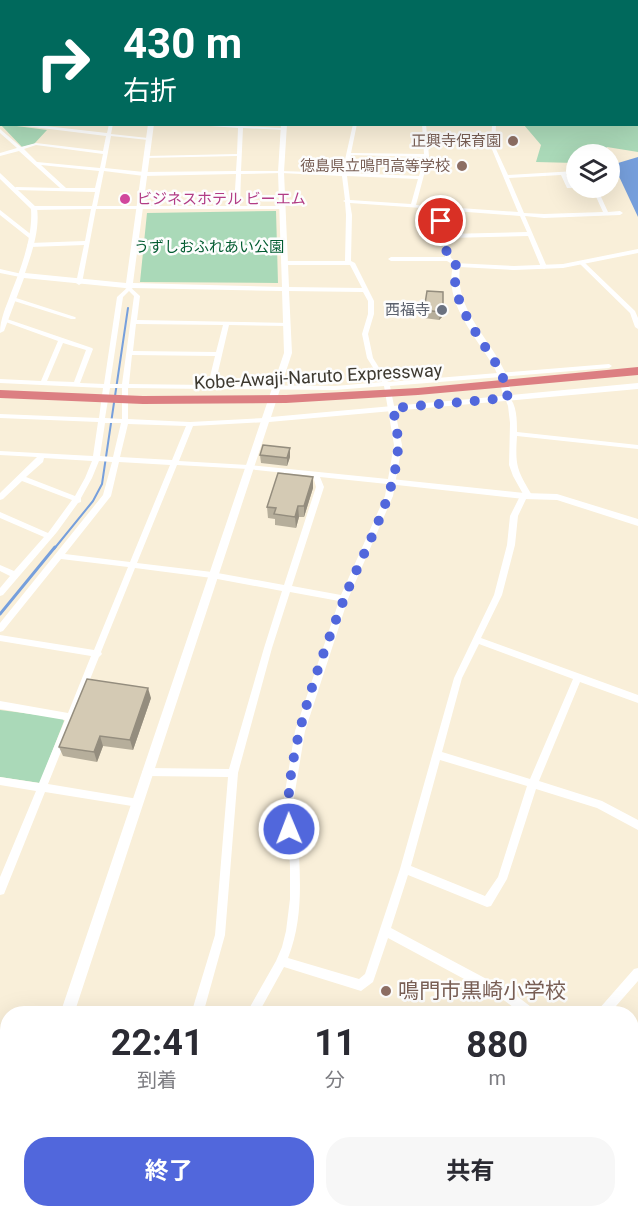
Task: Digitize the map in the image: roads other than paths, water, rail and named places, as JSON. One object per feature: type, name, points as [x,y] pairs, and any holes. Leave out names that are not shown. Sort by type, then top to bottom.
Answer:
[{"type":"highway","name":"Kobe-Awaji-Naruto Expressway","points":[[0,394],[135,400],[285,399],[378,395],[638,371]]},
{"type":"highway","name":"Kobe-Awaji-Naruto Expressway","points":[[0,402],[132,408],[285,408],[638,381]]},
{"type":"street","points":[[27,126],[148,139]]},
{"type":"street","points":[[79,283],[110,126]]},
{"type":"street","points":[[0,629],[106,496],[122,422],[117,386],[120,297],[129,287],[150,126]]},
{"type":"street","points":[[70,1006],[288,353],[281,172],[283,127],[240,126],[237,208]]},
{"type":"street","points":[[348,262],[349,215],[344,174],[355,126]]},
{"type":"street","points":[[413,205],[427,156],[424,126]]},
{"type":"street","points":[[494,126],[493,147],[544,267]]},
{"type":"street","points":[[36,144],[51,129]]},
{"type":"street","points":[[0,130],[64,190]]},
{"type":"street","points":[[0,155],[36,144],[106,153]]},
{"type":"street","points":[[349,154],[427,156]]},
{"type":"street","points":[[146,157],[238,155]]},
{"type":"street","points":[[36,163],[144,174],[237,171],[420,178]]},
{"type":"street","points":[[562,172],[566,181]]},
{"type":"street","points":[[507,177],[566,172]]},
{"type":"street","points":[[0,175],[3,182],[16,189],[34,208],[36,214],[31,241],[10,308],[0,331]]},
{"type":"street","points":[[16,189],[97,190]]},
{"type":"street","points":[[599,198],[606,213]]},
{"type":"street","points":[[346,201],[544,216],[620,213]]},
{"type":"street","points":[[34,208],[139,210],[283,207]]},
{"type":"street","points":[[438,207],[448,259]]},
{"type":"street","points":[[0,212],[31,241],[87,243]]},
{"type":"street","points":[[444,236],[531,234]]},
{"type":"street","points":[[391,259],[448,259],[457,266],[544,267],[582,263],[638,251]]},
{"type":"street","points":[[256,1006],[281,961],[288,941],[295,898],[293,834],[289,829],[287,810],[292,773],[306,710],[344,599],[389,495],[398,445],[387,385],[370,358],[365,334],[371,301],[352,263],[284,263]]},
{"type":"street","points":[[582,263],[633,312],[638,327]]},
{"type":"street","points":[[457,266],[457,292],[475,335],[503,376],[508,398],[513,407],[515,434],[513,466],[526,496]]},
{"type":"street","points":[[0,271],[79,283],[129,287],[366,290]]},
{"type":"street","points":[[0,593],[78,501],[100,460],[106,421],[129,352],[137,296],[129,287]]},
{"type":"street","points":[[13,299],[73,318]]},
{"type":"street","points":[[0,307],[10,308]]},
{"type":"street","points":[[5,320],[90,349],[76,385]]},
{"type":"street","points":[[133,322],[287,324]]},
{"type":"street","points":[[211,388],[226,324]]},
{"type":"street","points":[[43,383],[61,340]]},
{"type":"street","points":[[129,352],[218,354]]},
{"type":"street","points":[[0,381],[211,388],[387,385],[609,366]]},
{"type":"street","points":[[0,416],[190,424],[265,420],[638,386]]},
{"type":"street","points":[[0,890],[135,566],[190,424]]},
{"type":"street","points":[[515,434],[638,447]]},
{"type":"street","points":[[0,453],[248,467],[526,496],[557,497],[638,523]]},
{"type":"street","points":[[0,497],[41,456]]},
{"type":"street","points":[[199,1006],[220,935],[233,773],[320,487],[316,475]]},
{"type":"street","points":[[21,478],[78,501]]},
{"type":"street","points":[[281,961],[361,985],[369,978],[405,869],[458,678],[498,595],[512,545],[514,516],[526,496]]},
{"type":"street","points":[[0,515],[48,536]]},
{"type":"street","points":[[60,556],[212,575],[344,599]]},
{"type":"street","points":[[0,568],[15,575]]},
{"type":"street","points":[[0,638],[98,654]]},
{"type":"street","points":[[477,640],[638,699]]},
{"type":"street","points":[[405,869],[487,902],[501,879],[533,784],[578,677]]},
{"type":"street","points":[[0,705],[71,717]]},
{"type":"street","points":[[438,755],[599,804],[638,825]]},
{"type":"street","points":[[147,772],[233,773]]},
{"type":"street","points":[[0,781],[43,786],[138,803]]},
{"type":"street","points":[[386,931],[520,1006]]},
{"type":"street","points":[[609,1006],[638,973]]},
{"type":"water","points":[[638,157],[638,217],[620,179],[620,162]]},
{"type":"waterway","points":[[54,549],[93,501],[102,484],[128,308]]},
{"type":"waterway","points":[[0,614],[55,547]]},
{"type":"place","name":"正興寺保育園","points":[[513,141]]},
{"type":"place","name":"徳島県立鳴門高等学校","points":[[462,166]]},
{"type":"place","name":"ビジネスホテル ビーエム","points":[[125,199]]},
{"type":"place","name":"西福寺","points":[[442,310]]},
{"type":"place","name":"鳴門市黒崎小学校","points":[[386,991]]},
{"type":"park label","name":"うずしおふれあい公園","points":[[209,247]]}]
